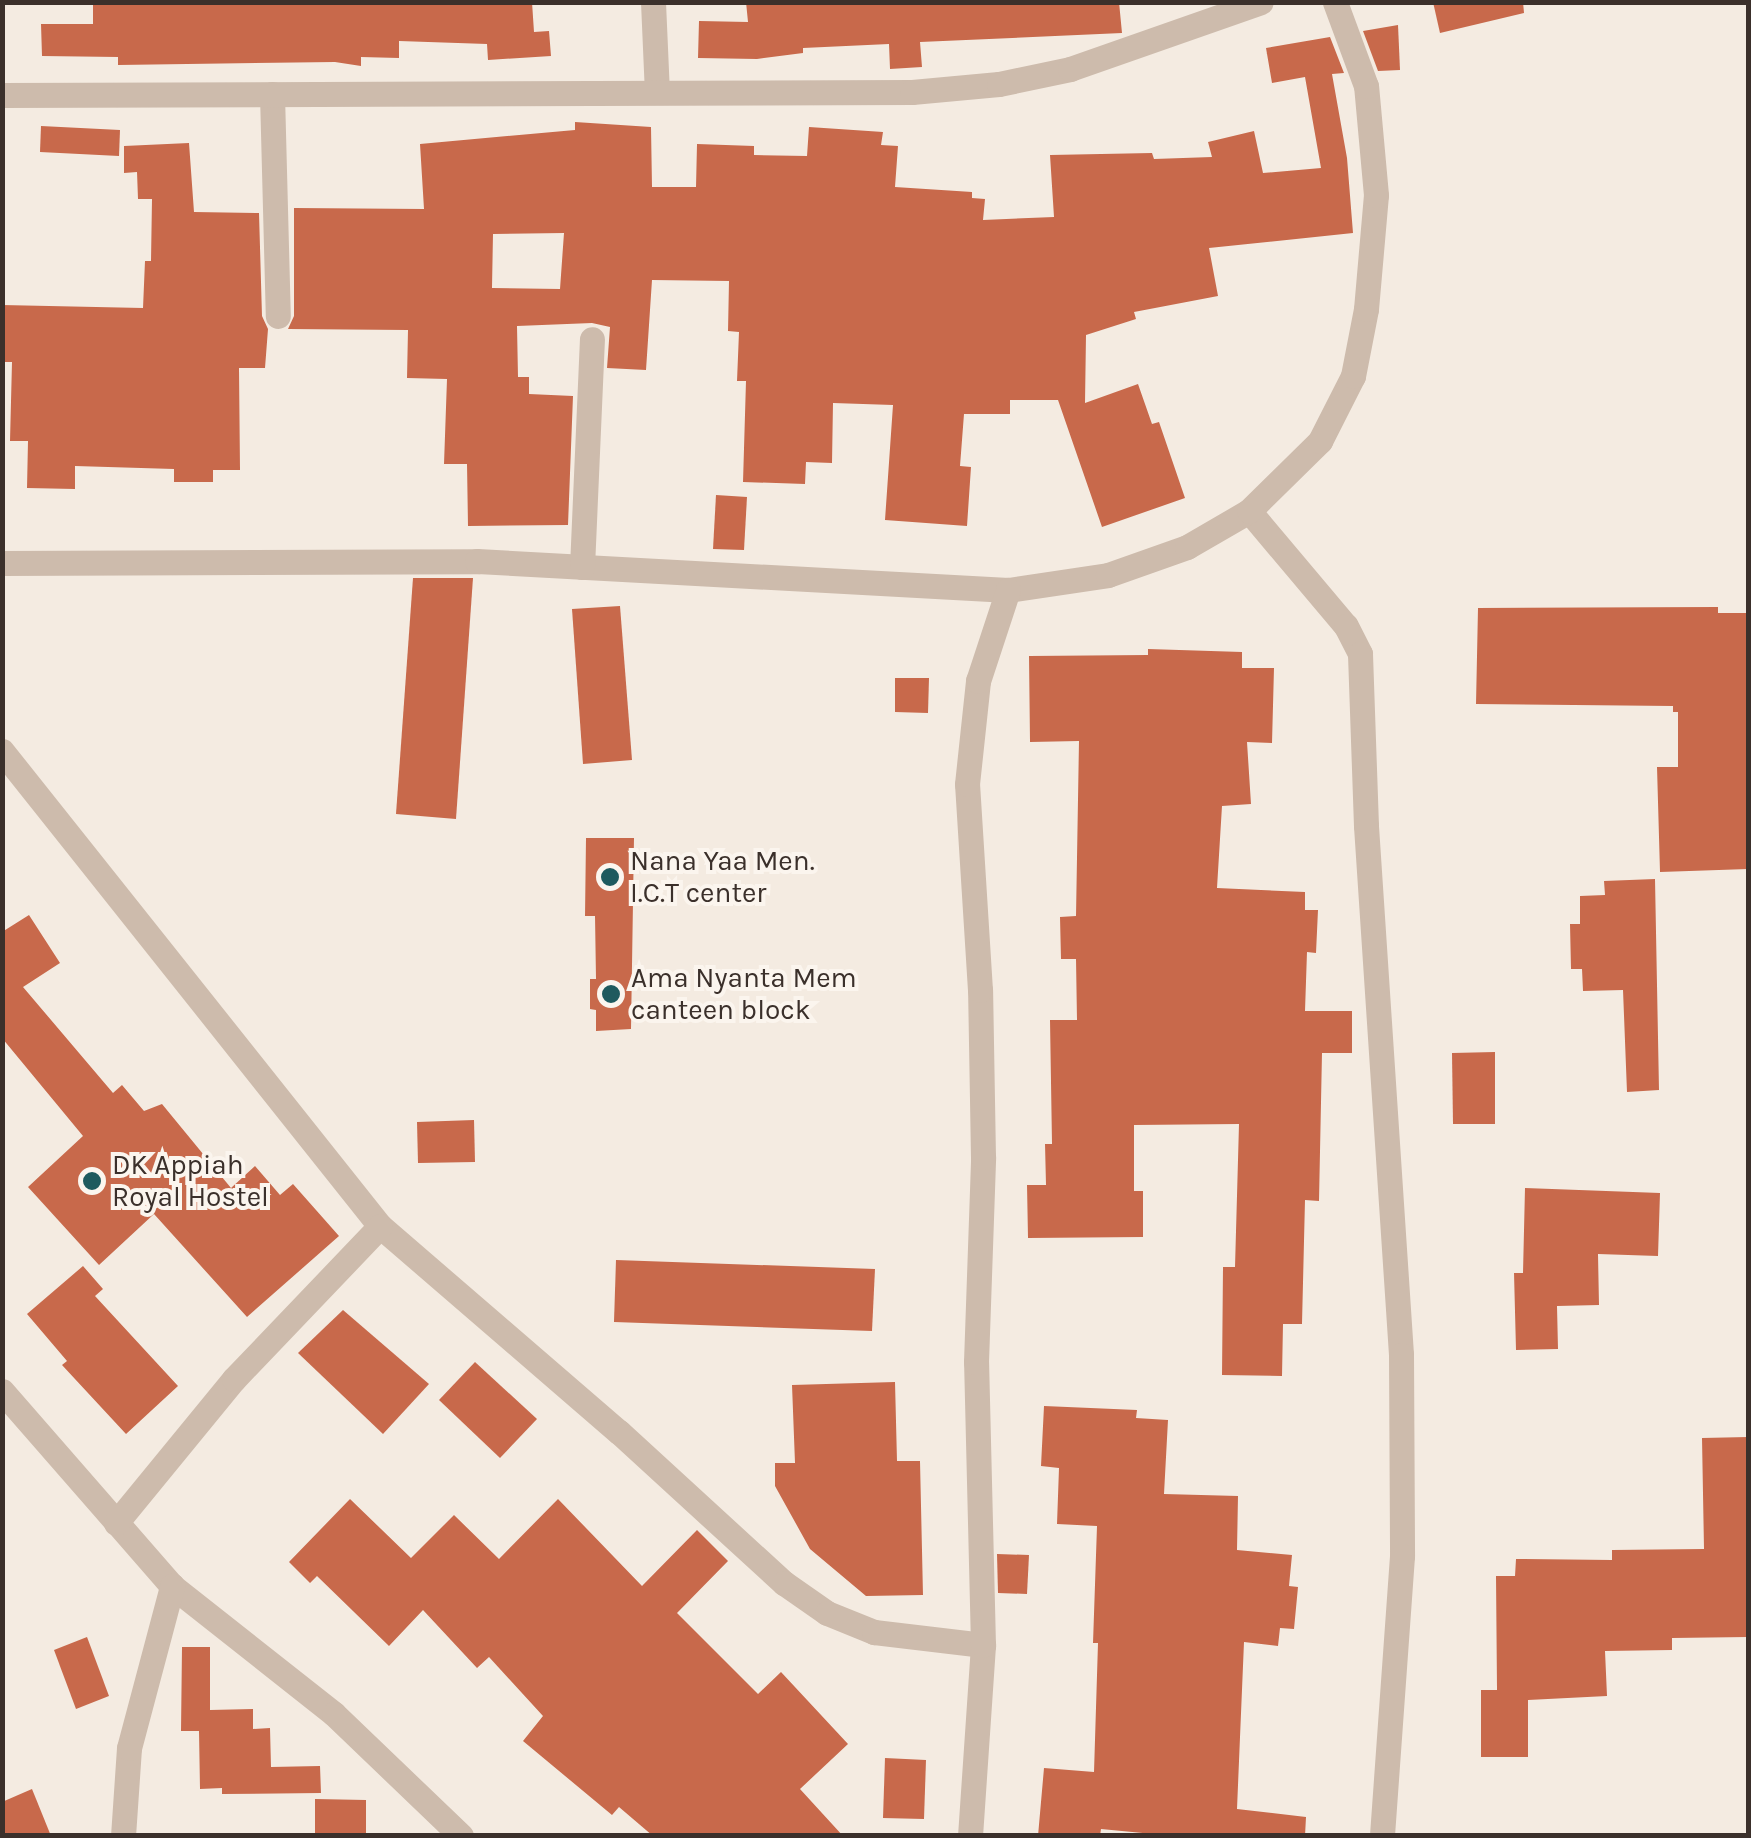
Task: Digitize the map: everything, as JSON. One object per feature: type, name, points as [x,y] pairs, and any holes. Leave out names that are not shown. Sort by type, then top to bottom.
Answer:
[{"type":"street","points":[[653,2],[658,92]]},
{"type":"street","points":[[2,95],[893,93],[999,84],[1132,50],[1261,2]]},
{"type":"street","points":[[2,563],[477,561],[1008,590],[1108,575],[1187,547],[1249,511],[1320,440],[1353,376],[1366,309],[1376,195],[1366,86],[1335,2]]},
{"type":"street","points":[[272,94],[278,316]]},
{"type":"street","points":[[582,567],[592,338]]},
{"type":"street","points":[[1249,511],[1346,626],[1360,654],[1366,826],[1401,1354],[1402,1556],[1382,1836]]},
{"type":"street","points":[[970,1836],[983,1646],[976,1477],[981,1027],[967,784],[978,681],[1008,590]]},
{"type":"street","points":[[2,751],[380,1226],[619,1432],[784,1583],[827,1613],[874,1632],[983,1646]]},
{"type":"street","points":[[116,1523],[234,1379],[380,1226]]},
{"type":"street","points":[[2,1392],[172,1586],[334,1714],[461,1836]]},
{"type":"street","points":[[123,1836],[129,1748],[172,1586]]},
{"type":"building","points":[[93,2],[532,2],[534,32],[549,31],[551,56],[488,60],[487,44],[399,41],[399,58],[361,57],[361,66],[335,62],[118,65],[118,57],[42,56],[41,24],[93,24]]},
{"type":"building","points":[[746,2],[1119,2],[1122,33],[920,42],[922,67],[890,69],[889,44],[803,48],[803,53],[757,59],[698,58],[699,21],[748,22]]},
{"type":"building","points":[[1433,2],[1523,2],[1524,13],[1440,33]]},
{"type":"building","points":[[1398,25],[1400,70],[1378,71],[1363,31]]},
{"type":"building","points":[[1330,37],[1344,73],[1332,74],[1347,158],[1353,233],[1209,248],[1218,296],[1134,312],[1136,319],[1086,335],[1085,403],[1138,384],[1152,424],[1159,422],[1185,498],[1102,527],[1058,400],[1010,400],[1010,414],[964,414],[960,466],[971,467],[967,526],[885,520],[893,405],[833,403],[832,463],[806,462],[805,484],[743,482],[746,381],[737,381],[739,332],[728,331],[729,281],[652,280],[646,370],[607,368],[610,327],[592,323],[517,326],[518,377],[529,377],[529,394],[573,396],[568,525],[468,526],[467,464],[444,464],[447,379],[407,378],[408,330],[288,329],[294,316],[294,208],[424,209],[420,144],[575,130],[575,122],[651,127],[652,187],[696,187],[697,144],[754,146],[754,155],[807,156],[809,127],[883,132],[881,145],[898,146],[895,187],[972,192],[972,198],[985,199],[983,220],[1054,217],[1050,155],[1152,153],[1154,159],[1212,157],[1208,142],[1254,131],[1263,173],[1321,168],[1305,77],[1272,83],[1266,48]],"holes":[[[564,233],[560,289],[492,288],[493,234]]]},
{"type":"building","points":[[41,126],[120,130],[119,156],[40,152]]},
{"type":"building","points":[[189,143],[194,212],[259,213],[262,316],[268,329],[265,368],[239,368],[240,470],[213,470],[213,482],[174,482],[174,469],[75,466],[75,489],[27,488],[28,441],[10,441],[12,362],[2,362],[2,305],[143,308],[145,261],[151,261],[152,199],[138,199],[137,172],[124,173],[124,146]]},
{"type":"building","points":[[716,495],[747,497],[744,550],[713,549]]},
{"type":"building","points":[[413,578],[473,578],[456,819],[396,814]]},
{"type":"building","points":[[620,606],[632,760],[583,764],[572,609]]},
{"type":"building","points":[[1718,607],[1718,613],[1748,613],[1748,869],[1660,872],[1657,767],[1678,767],[1678,712],[1673,712],[1673,706],[1476,704],[1478,608]]},
{"type":"building","points":[[1148,649],[1242,652],[1242,668],[1274,668],[1272,743],[1247,742],[1251,804],[1222,806],[1217,888],[1305,892],[1305,910],[1318,910],[1316,953],[1307,952],[1305,1011],[1352,1011],[1352,1053],[1322,1053],[1319,1201],[1305,1200],[1302,1324],[1283,1324],[1282,1376],[1222,1375],[1223,1267],[1235,1267],[1239,1124],[1134,1125],[1134,1191],[1143,1191],[1143,1237],[1028,1238],[1027,1185],[1046,1185],[1045,1144],[1052,1144],[1050,1020],[1077,1020],[1076,959],[1061,959],[1060,917],[1076,916],[1079,741],[1030,742],[1029,656],[1148,655]]},
{"type":"building","points":[[895,678],[929,678],[928,713],[895,712]]},
{"type":"building","points":[[586,838],[634,838],[631,1029],[596,1031],[596,1010],[590,1009],[590,979],[596,979],[595,916],[585,916]]},
{"type":"building","points":[[1655,879],[1659,1090],[1627,1092],[1623,990],[1583,991],[1582,969],[1571,969],[1570,924],[1580,924],[1580,896],[1605,895],[1604,881]]},
{"type":"building","points":[[29,915],[60,963],[23,987],[113,1093],[122,1085],[144,1111],[162,1104],[231,1188],[255,1166],[280,1195],[293,1184],[339,1236],[247,1317],[154,1214],[99,1265],[28,1187],[83,1136],[2,1038],[2,932]]},
{"type":"building","points":[[1495,1052],[1495,1124],[1453,1124],[1452,1053]]},
{"type":"building","points":[[474,1120],[475,1162],[418,1163],[417,1122]]},
{"type":"building","points":[[1525,1188],[1660,1193],[1658,1256],[1598,1254],[1599,1305],[1557,1306],[1558,1349],[1516,1350],[1514,1273],[1523,1273]]},
{"type":"building","points":[[616,1260],[875,1269],[872,1331],[614,1322]]},
{"type":"building","points":[[83,1266],[103,1289],[95,1296],[178,1386],[126,1434],[62,1365],[67,1361],[27,1314]]},
{"type":"building","points":[[343,1310],[429,1384],[383,1434],[298,1353]]},
{"type":"building","points":[[475,1362],[537,1419],[500,1458],[439,1400]]},
{"type":"building","points":[[895,1382],[897,1461],[920,1461],[923,1595],[866,1596],[810,1549],[775,1486],[775,1463],[795,1463],[792,1385]]},
{"type":"building","points":[[1044,1406],[1137,1410],[1136,1418],[1168,1420],[1164,1494],[1238,1496],[1237,1550],[1292,1555],[1289,1586],[1298,1587],[1294,1629],[1280,1628],[1278,1646],[1244,1642],[1237,1809],[1306,1817],[1305,1836],[1174,1836],[1101,1829],[1100,1836],[1038,1836],[1044,1768],[1094,1772],[1098,1643],[1093,1643],[1097,1526],[1057,1524],[1059,1468],[1041,1466]]},
{"type":"building","points":[[1748,1437],[1748,1637],[1672,1638],[1672,1650],[1605,1651],[1607,1696],[1528,1700],[1528,1757],[1481,1757],[1481,1690],[1497,1690],[1496,1576],[1515,1576],[1516,1559],[1612,1560],[1612,1550],[1704,1549],[1702,1438]]},
{"type":"building","points":[[350,1499],[411,1558],[454,1515],[499,1559],[558,1499],[642,1586],[697,1530],[728,1561],[677,1613],[758,1694],[781,1672],[848,1744],[800,1789],[843,1836],[653,1836],[619,1807],[612,1815],[523,1741],[543,1716],[489,1657],[477,1668],[423,1610],[389,1646],[317,1576],[310,1583],[289,1562]]},
{"type":"building","points":[[997,1554],[1029,1555],[1027,1594],[998,1593]]},
{"type":"building","points":[[87,1637],[109,1696],[76,1709],[54,1650]]},
{"type":"building","points":[[182,1647],[210,1647],[210,1710],[253,1709],[253,1729],[270,1728],[271,1767],[320,1766],[321,1793],[222,1794],[222,1788],[200,1789],[199,1731],[181,1731]]},
{"type":"building","points":[[885,1758],[926,1760],[924,1819],[883,1818]]},
{"type":"building","points":[[32,1789],[51,1836],[2,1836],[2,1802]]},
{"type":"building","points":[[315,1799],[366,1800],[366,1836],[315,1836]]},
{"type":"place","name":"Nana Yaa Men. I.C.T center","points":[[610,877]]},
{"type":"place","name":"Ama Nyanta Mem canteen block","points":[[611,994]]},
{"type":"place","name":"DK Appiah Royal Hostel","points":[[92,1181]]}]
